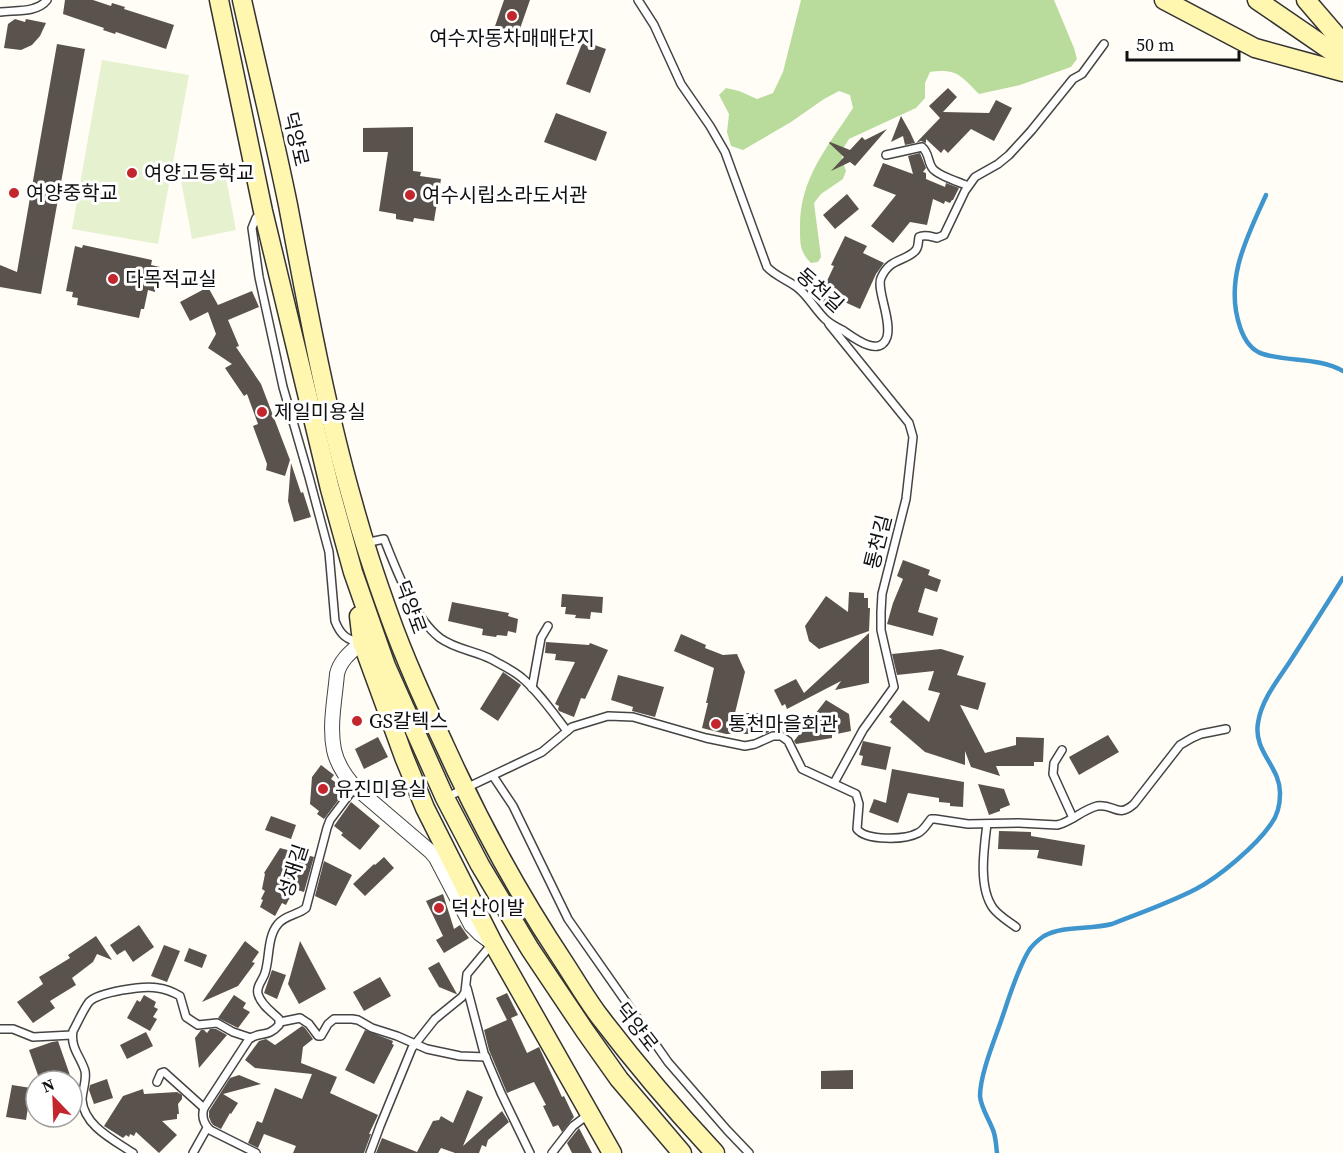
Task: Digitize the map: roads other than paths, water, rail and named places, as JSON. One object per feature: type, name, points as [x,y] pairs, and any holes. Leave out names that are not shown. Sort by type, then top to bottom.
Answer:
[{"type":"main road","points":[[219,0],[262,211],[324,466],[369,639],[404,757],[436,830],[493,943],[612,1153]]},
{"type":"main road","name":"덕양로","points":[[244,0],[333,428],[365,543],[387,611],[404,653],[465,789],[500,857],[546,935],[598,1014],[674,1108],[715,1153]]},
{"type":"main road","points":[[1164,0],[1255,48],[1343,72]]},
{"type":"main road","points":[[1257,0],[1343,59]]},
{"type":"main road","points":[[1306,0],[1343,43]]},
{"type":"main road","points":[[262,211],[287,202]]},
{"type":"main road","points":[[369,639],[386,666],[445,798],[480,865],[530,949],[619,1079],[682,1153]]},
{"type":"street","points":[[369,639],[338,666],[333,729],[336,756],[343,771],[355,787],[431,852],[471,925],[493,943]]},
{"type":"lane","points":[[0,12],[40,7],[47,0]]},
{"type":"lane","name":"동천길","points":[[638,0],[654,25],[684,90],[710,126],[725,152],[767,267],[804,293],[826,320],[862,343],[873,346],[881,344],[887,332],[880,286],[880,279],[887,268],[893,262],[915,251],[919,237],[922,235],[937,238],[944,235],[952,214],[977,174],[998,164],[1009,155],[1073,79],[1082,74],[1104,44]]},
{"type":"lane","points":[[886,155],[922,147],[926,151],[933,170],[968,186]]},
{"type":"lane","points":[[262,211],[252,228],[259,278],[283,387],[329,552],[334,615],[337,627],[344,637],[353,641],[369,639]]},
{"type":"lane","name":"통천길","points":[[826,320],[909,423],[913,437],[906,499],[882,594],[881,630],[894,687],[863,730],[834,783]]},
{"type":"lane","points":[[365,543],[384,539],[415,607],[440,638],[489,658],[517,674],[532,688],[567,731]]},
{"type":"lane","points":[[532,688],[541,638],[548,626]]},
{"type":"lane","points":[[445,798],[542,752],[572,727],[615,715],[633,717],[706,738],[745,746],[773,736],[782,736],[788,741],[802,769],[855,792],[858,796],[857,827],[858,831],[863,834],[890,838],[906,837],[918,833],[931,819],[968,824],[1057,825],[1096,807],[1108,807],[1120,811],[1129,808],[1180,746],[1201,734],[1226,729]]},
{"type":"lane","points":[[1062,750],[1054,763],[1053,774],[1073,818]]},
{"type":"lane","points":[[494,776],[513,806],[568,919],[668,1062],[749,1153]]},
{"type":"lane","name":"성재길","points":[[280,1022],[265,1006],[258,991],[265,974],[272,935],[282,919],[306,908],[327,828],[355,787]]},
{"type":"lane","points":[[987,824],[982,860],[987,894],[994,909],[1016,927]]},
{"type":"lane","points":[[370,1153],[414,1044],[435,1019],[462,996],[465,992],[467,974],[493,943]]},
{"type":"lane","points":[[466,986],[486,1057],[530,1153]]},
{"type":"lane","points":[[133,1153],[110,1138],[86,1115],[82,1099],[85,1073],[73,1046],[72,1035],[92,1000],[118,991],[152,987],[169,990],[180,996],[186,1017],[198,1025],[217,1023],[251,1038]]},
{"type":"lane","points":[[256,1153],[207,1128],[202,1114],[251,1038],[272,1032],[280,1022],[300,1018],[309,1024],[318,1036],[321,1036],[334,1019],[358,1020],[372,1028],[427,1049],[452,1055],[486,1057]]},
{"type":"lane","points":[[0,1029],[13,1029],[28,1037],[72,1035]]},
{"type":"lane","points":[[157,1082],[161,1073],[164,1072],[204,1108]]},
{"type":"lane","points":[[552,1153],[573,1126],[590,1113]]},
{"type":"lane","points":[[193,1153],[207,1128]]},
{"type":"waterway","points":[[1266,195],[1245,243],[1236,276],[1236,310],[1243,336],[1251,347],[1263,354],[1324,364],[1343,371]]},
{"type":"waterway","points":[[997,1153],[994,1133],[980,1096],[982,1078],[1020,968],[1031,947],[1044,936],[1060,930],[1112,924],[1196,889],[1236,860],[1264,833],[1276,814],[1280,794],[1276,776],[1259,743],[1258,723],[1262,707],[1343,578]]},
{"type":"place","name":"여수자동차매매단지","points":[[512,16]]},
{"type":"place","name":"여양고등학교","points":[[132,173]]},
{"type":"place","name":"여양중학교","points":[[14,193]]},
{"type":"place","name":"여수시립소라도서관","points":[[410,195]]},
{"type":"place","name":"다목적교실","points":[[113,279]]},
{"type":"place","name":"제일미용실","points":[[262,412]]},
{"type":"place","name":"GS칼텍스","points":[[357,721]]},
{"type":"place","name":"통천마을회관","points":[[716,724]]},
{"type":"place","name":"유진미용실","points":[[323,789]]},
{"type":"place","name":"덕산이발","points":[[439,908]]}]
